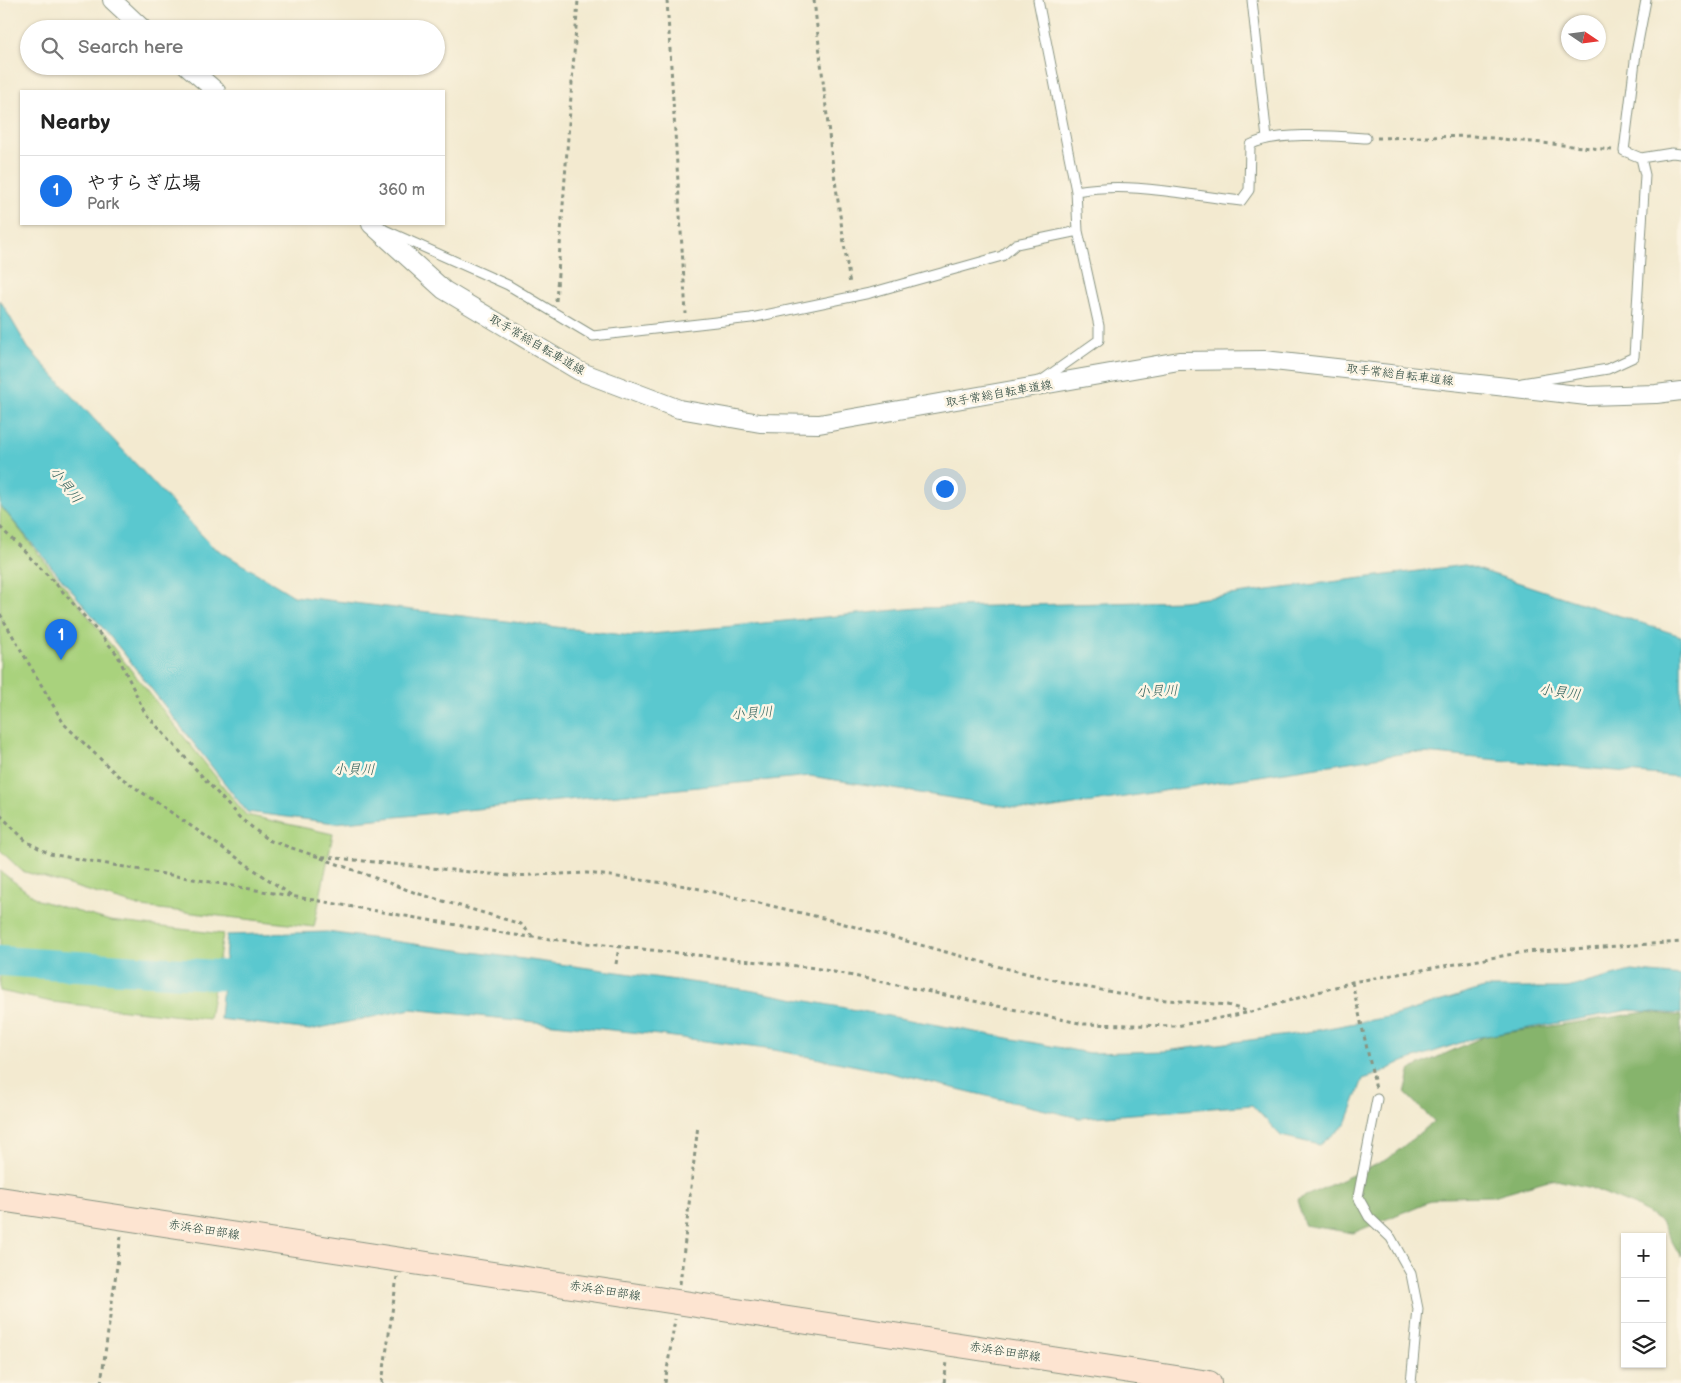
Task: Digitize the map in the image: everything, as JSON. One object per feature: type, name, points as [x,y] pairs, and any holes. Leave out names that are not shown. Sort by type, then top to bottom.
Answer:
[{"type":"main road","name":"赤浜谷田部線","points":[[0,1199],[1210,1383]]},
{"type":"street","points":[[112,0],[133,20]]},
{"type":"street","points":[[197,75],[215,90]]},
{"type":"street","name":"取手常総自転車道線","points":[[374,226],[444,290],[579,371],[679,409],[760,423],[819,424],[1178,361],[1264,360],[1587,396],[1656,394],[1681,391]]},
{"type":"lane","points":[[1030,388],[1099,340],[1099,326],[1078,231],[1076,191],[1038,0]]},
{"type":"lane","points":[[1252,0],[1266,139]]},
{"type":"lane","points":[[1646,0],[1636,53],[1624,151],[1641,158],[1672,153],[1681,154]]},
{"type":"lane","points":[[1076,191],[1103,186],[1131,186],[1242,201],[1249,190],[1250,144],[1260,139],[1322,135],[1366,138]]},
{"type":"lane","points":[[1497,386],[1608,369],[1634,357],[1645,175],[1641,158]]},
{"type":"lane","points":[[374,226],[414,241],[508,285],[593,336],[751,318],[852,297],[1002,256],[1016,244],[1078,231]]},
{"type":"lane","points":[[1378,1098],[1358,1197],[1369,1217],[1391,1238],[1411,1274],[1418,1309],[1411,1383]]},
{"type":"path","points":[[556,315],[578,0]]},
{"type":"path","points":[[667,0],[687,325]]},
{"type":"path","points":[[814,0],[831,152],[852,297]]},
{"type":"path","points":[[1366,138],[1472,136],[1624,151]]},
{"type":"path","points":[[0,526],[57,585],[117,654],[145,713],[239,817],[268,840],[416,893],[521,924],[534,938]]},
{"type":"path","points":[[0,614],[64,724],[116,775],[291,895]]},
{"type":"path","points":[[0,815],[27,842],[50,854],[534,938],[815,968],[1084,1024],[1177,1026],[1251,1012],[1352,982],[1525,952],[1681,942]]},
{"type":"path","points":[[316,856],[509,876],[588,872],[687,886],[823,918],[1000,967],[1080,986],[1144,998],[1227,1005],[1251,1012]]},
{"type":"path","points":[[616,964],[620,947]]},
{"type":"path","points":[[1352,982],[1374,1081]]},
{"type":"path","points":[[665,1383],[677,1302],[698,1125]]},
{"type":"path","points":[[100,1383],[124,1218]]},
{"type":"path","points":[[382,1383],[400,1260]]},
{"type":"green space","points":[[0,505],[246,815],[333,834],[314,927],[142,907],[22,871],[0,850]]},
{"type":"green space","points":[[0,871],[38,900],[110,921],[223,934],[209,1019],[52,1002],[0,991]]},
{"type":"green space","points":[[1647,1012],[1681,1016],[1681,1257],[1661,1222],[1635,1206],[1591,1188],[1552,1179],[1493,1196],[1440,1197],[1353,1233],[1304,1225],[1297,1200],[1388,1159],[1434,1121],[1405,1093],[1411,1069],[1485,1036]]},
{"type":"water","name":"小貝川","points":[[0,300],[28,348],[212,546],[294,596],[632,636],[917,608],[1182,601],[1465,565],[1681,636],[1681,777],[1413,752],[1035,811],[810,776],[335,823],[247,812],[122,651],[0,505]]},
{"type":"water","points":[[327,932],[748,990],[1089,1053],[1165,1051],[1296,1034],[1393,1016],[1484,988],[1567,988],[1631,971],[1681,976],[1681,1014],[1629,1010],[1475,1038],[1397,1064],[1382,1073],[1363,1079],[1346,1124],[1320,1145],[1281,1136],[1252,1105],[1079,1118],[878,1070],[774,1050],[659,1035],[411,1009],[310,1030],[220,1019],[227,935]]},
{"type":"waterway","points":[[0,961],[231,976],[263,976]]},
{"type":"place","name":"やすらぎ広場","points":[[61,660]]}]
